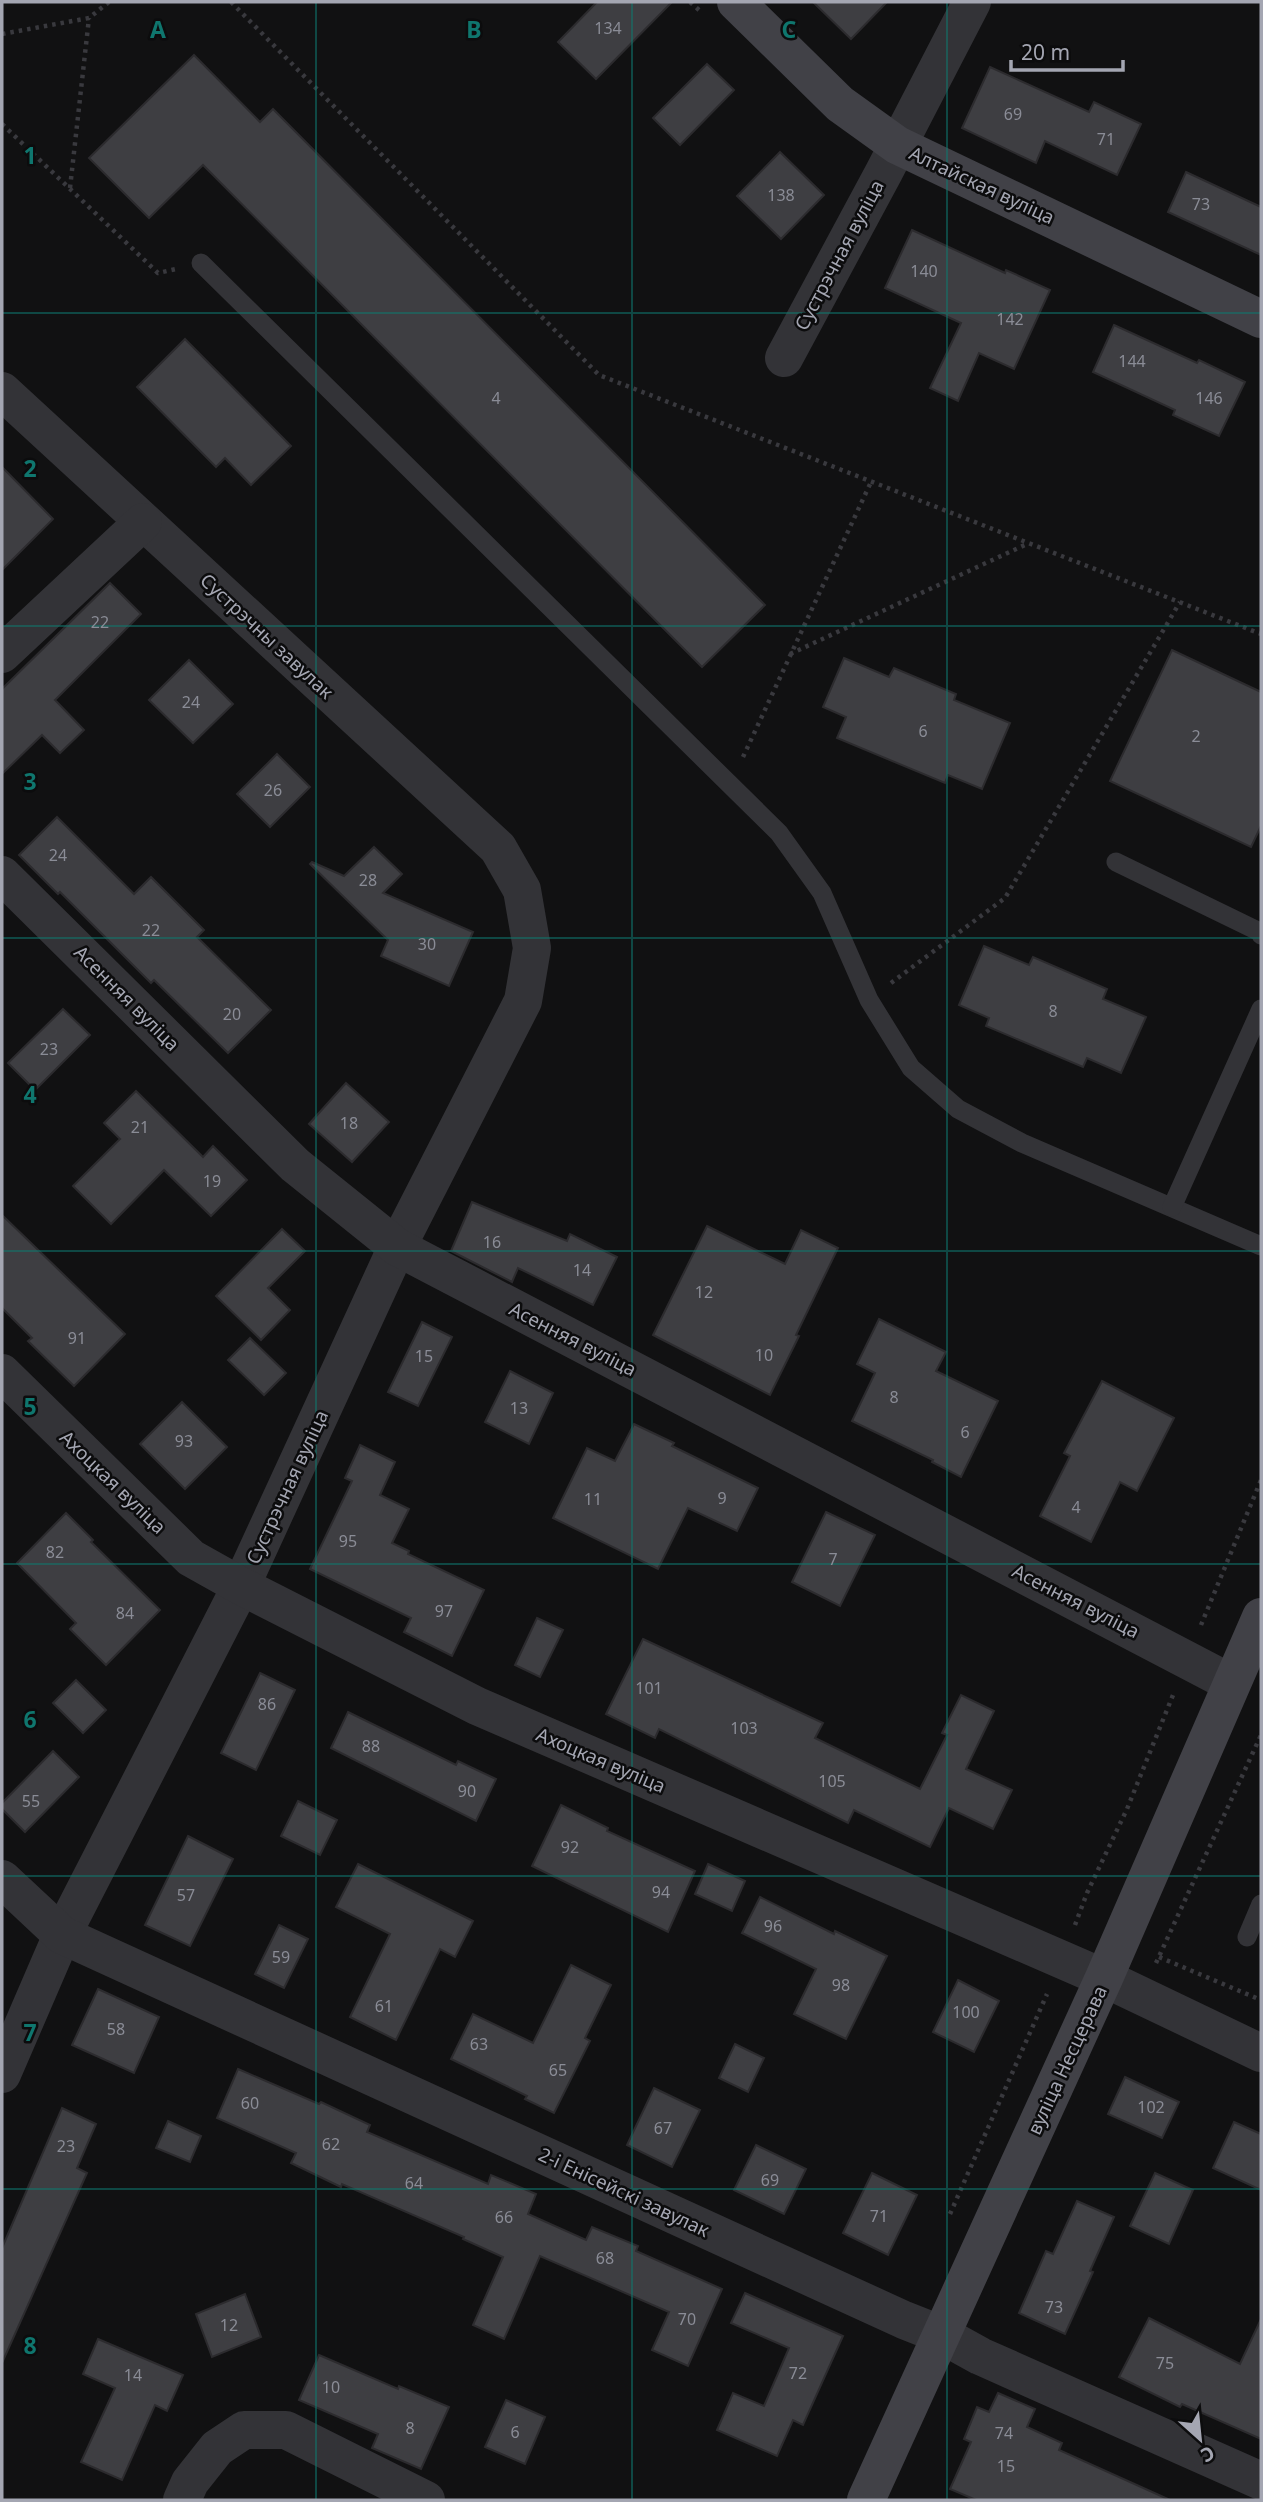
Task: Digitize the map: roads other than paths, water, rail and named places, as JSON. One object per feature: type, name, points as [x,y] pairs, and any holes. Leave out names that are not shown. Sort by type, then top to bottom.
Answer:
[{"type":"main road","name":"Алтайская вуліца","points":[[736,2],[840,104],[897,145],[1261,319]]},
{"type":"main road","name":"вуліца Несцерава","points":[[866,2500],[1104,1978],[1261,1617]]},
{"type":"street","name":"Сустрэчная вуліца","points":[[784,358],[972,2]]},
{"type":"street","name":"Сустрэчны завулак","points":[[2,391],[498,848],[523,890]]},
{"type":"street","points":[[2,654],[143,522]]},
{"type":"street","name":"Асенняя вуліца","points":[[2,875],[295,1164],[397,1247],[1231,1683]]},
{"type":"street","name":"Сустрэчная вуліца","points":[[2,2074],[62,1935],[241,1586],[397,1247],[523,1001],[532,948],[523,890]]},
{"type":"street","name":"Ахоцкая вуліца","points":[[2,1373],[191,1558],[241,1586],[477,1706],[1104,1978],[1260,2050]]},
{"type":"street","name":"2-і Енісейскі завулак","points":[[2,1880],[62,1935],[866,2303],[942,2334],[980,2356],[1261,2481]]},
{"type":"street","points":[[182,2500],[190,2482],[217,2448],[244,2430],[286,2430],[426,2500]]},
{"type":"lane","points":[[201,263],[779,833],[822,892],[869,1000],[911,1068],[958,1109],[1022,1143],[1261,1246]]},
{"type":"lane","points":[[1116,862],[1260,932],[1261,935]]},
{"type":"lane","points":[[1172,1207],[1261,1009]]},
{"type":"lane","points":[[1247,1937],[1261,1905]]}]
